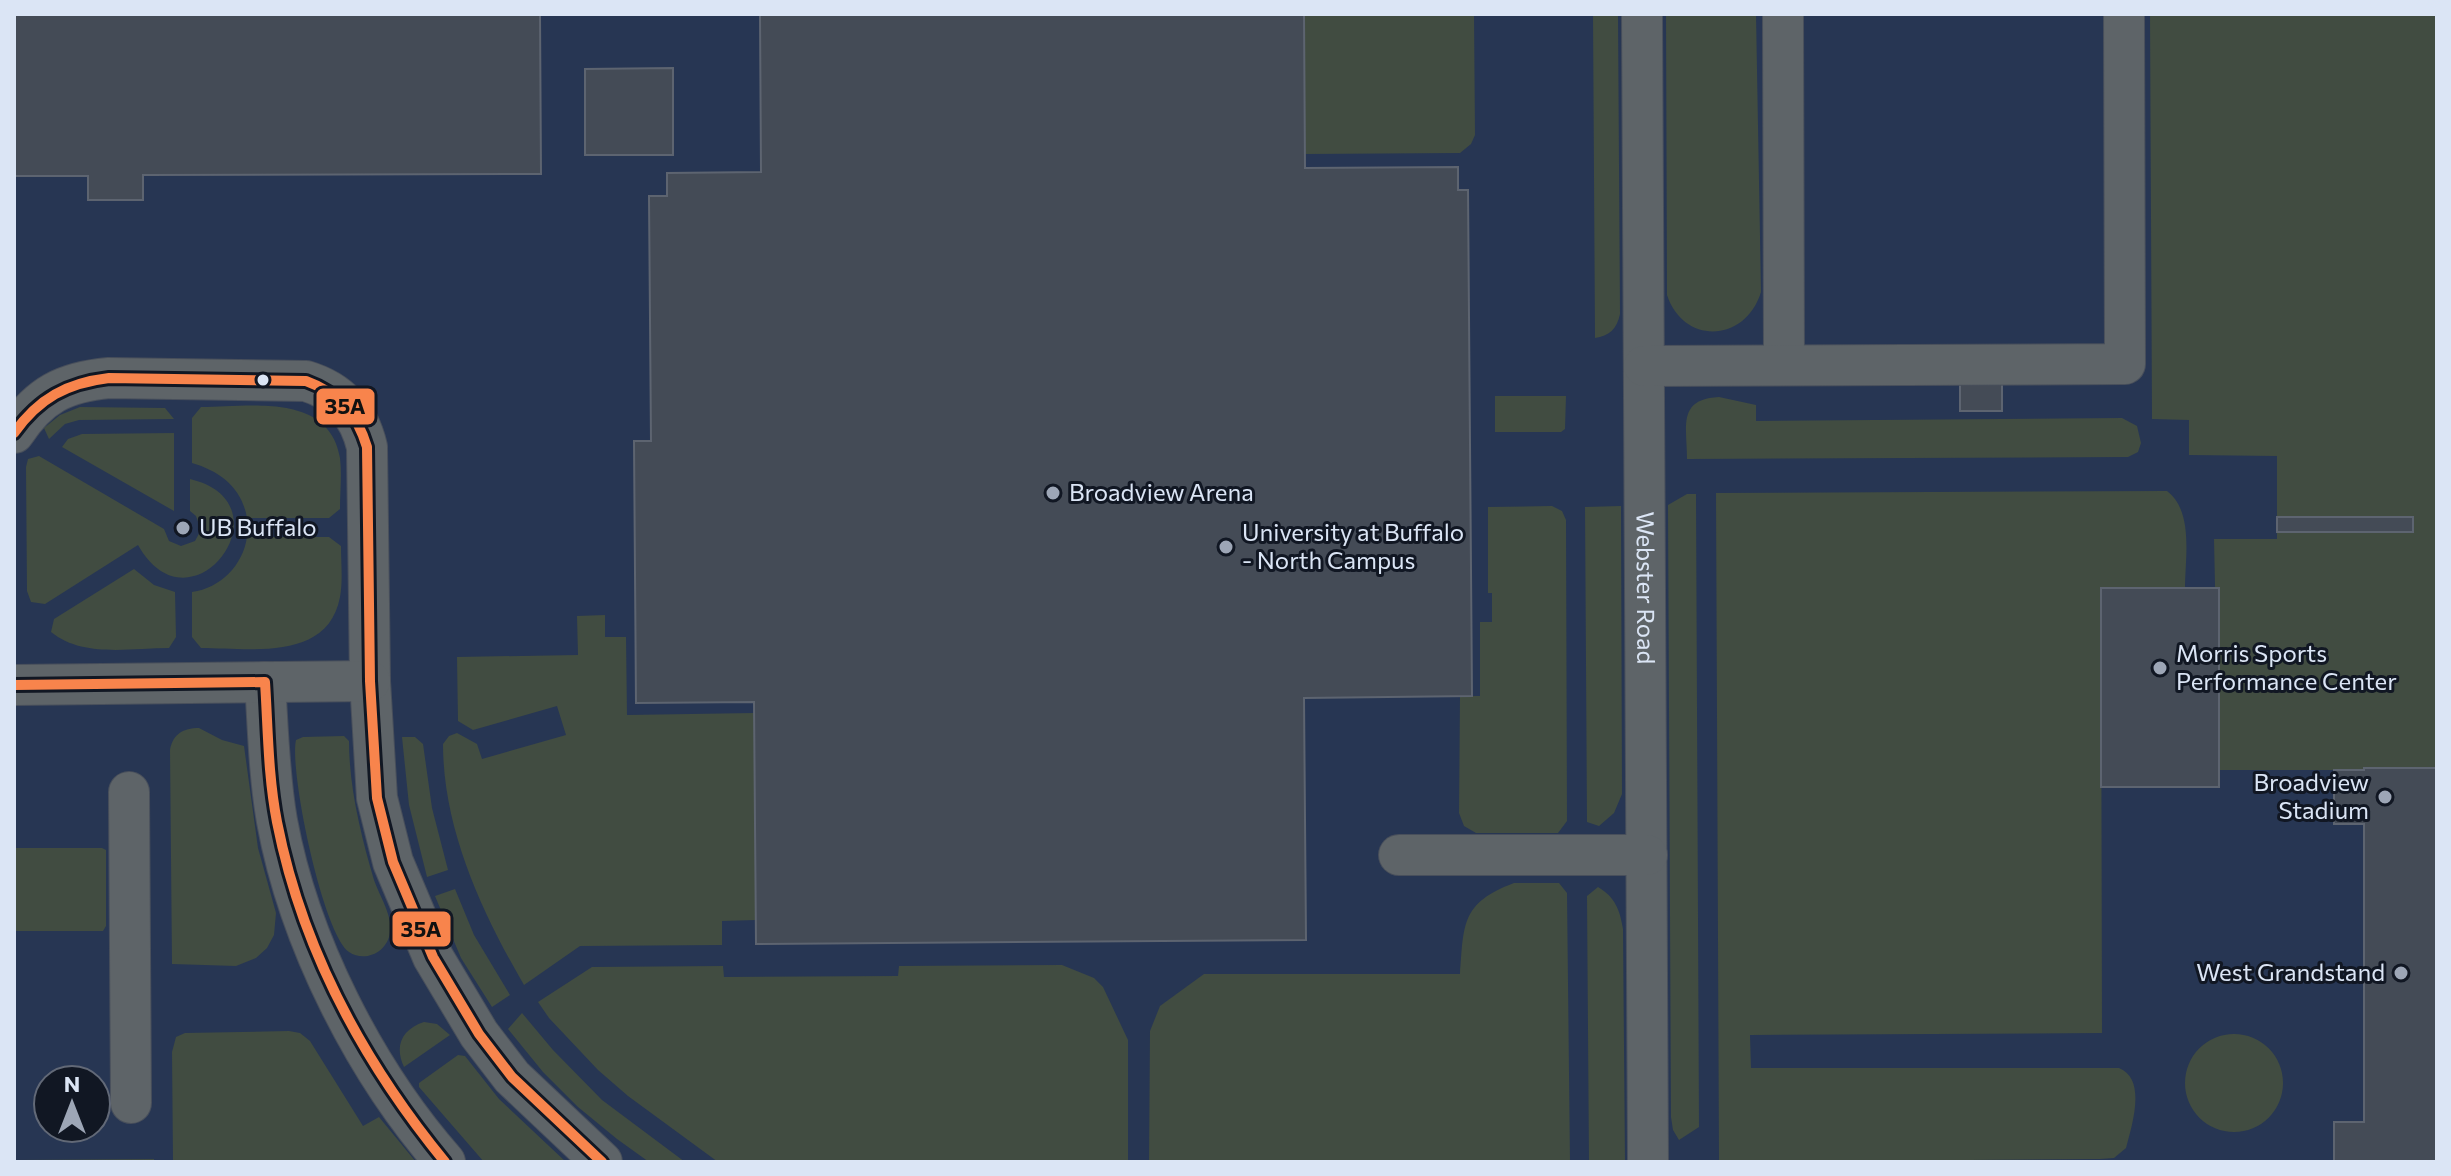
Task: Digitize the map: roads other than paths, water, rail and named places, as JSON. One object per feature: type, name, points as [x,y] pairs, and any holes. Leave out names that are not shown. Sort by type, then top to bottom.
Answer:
[{"type":"street","name":"Webster Road","points":[[1642,14],[1648,1162]]},
{"type":"street","points":[[1783,14],[1784,365]]},
{"type":"street","points":[[1644,366],[2125,364],[2124,14]]},
{"type":"street","points":[[14,433],[35,406],[48,396],[78,381],[109,378],[306,381],[331,391],[351,409],[364,433],[367,447],[370,681],[377,798],[393,862],[433,957],[479,1034],[512,1077],[602,1162]]},
{"type":"street","points":[[14,685],[370,681]]},
{"type":"street","points":[[265,682],[278,822],[310,937],[330,984],[391,1094],[418,1132],[445,1162]]},
{"type":"street","points":[[129,792],[131,1103]]},
{"type":"street","points":[[1399,855],[1647,855]]},
{"type":"place","name":"Broadview Arena","points":[[1053,493]]},
{"type":"place","name":"UB Buffalo","points":[[183,528]]},
{"type":"place","name":"University at Buffalo - North Campus","points":[[1226,547]]},
{"type":"place","name":"Morris Sports Performance Center","points":[[2160,668]]},
{"type":"place","name":"Broadview Stadium","points":[[2385,797]]},
{"type":"place","name":"West Grandstand","points":[[2401,973]]}]
